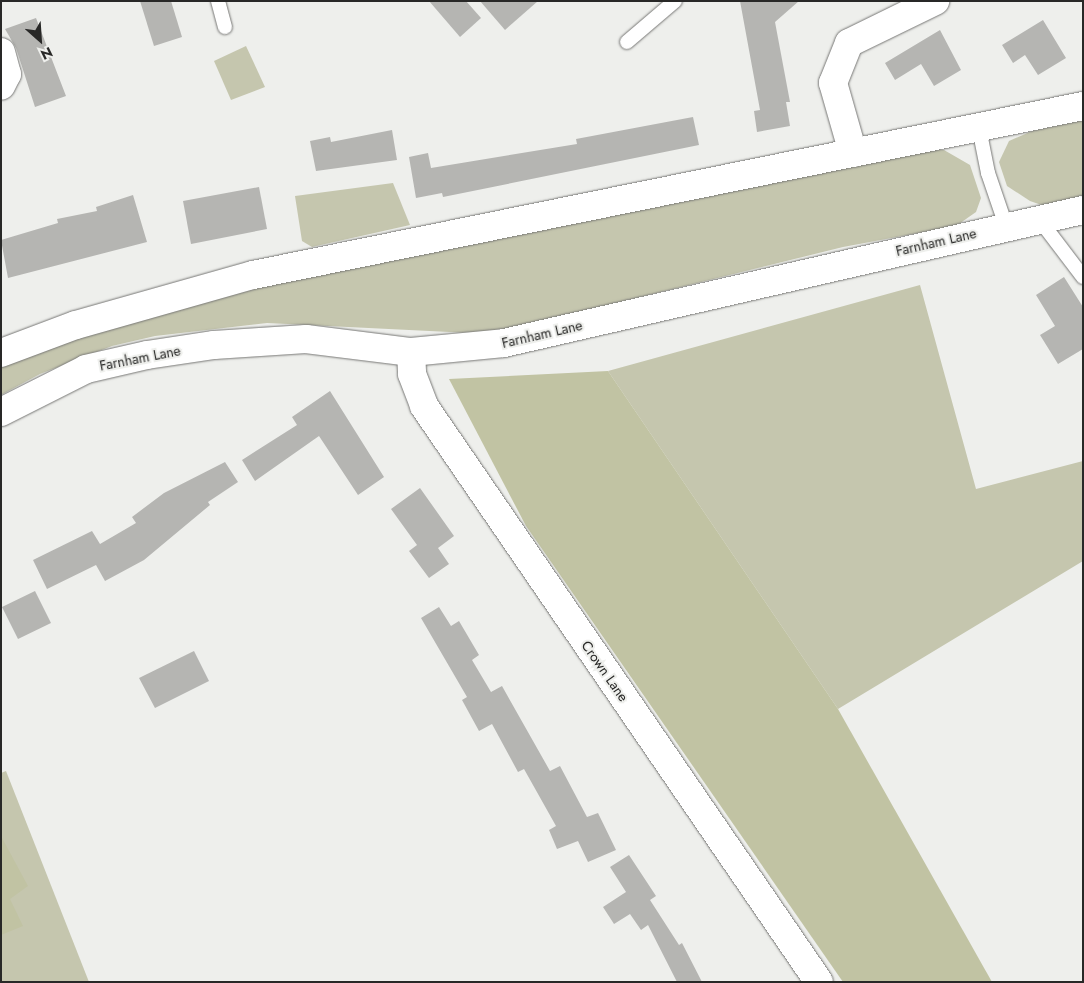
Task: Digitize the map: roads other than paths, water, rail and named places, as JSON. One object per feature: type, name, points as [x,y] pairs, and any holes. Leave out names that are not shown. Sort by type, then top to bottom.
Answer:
[{"type":"street","points":[[852,153],[833,83],[849,43],[935,1]]},
{"type":"street","points":[[1,52],[7,74],[1,86]]},
{"type":"street","points":[[1,353],[76,325],[254,275],[1083,106]]},
{"type":"street","name":"Farnham Lane","points":[[1,412],[86,369],[204,346],[306,340],[411,352],[504,344],[1006,226],[1083,210]]},
{"type":"street","name":"Crown Lane","points":[[411,352],[412,374],[424,406],[819,982]]},
{"type":"lane","points":[[218,1],[225,27]]},
{"type":"lane","points":[[627,42],[676,1]]},
{"type":"lane","points":[[979,128],[988,173],[1006,226]]},
{"type":"lane","points":[[1038,219],[1083,277]]}]
